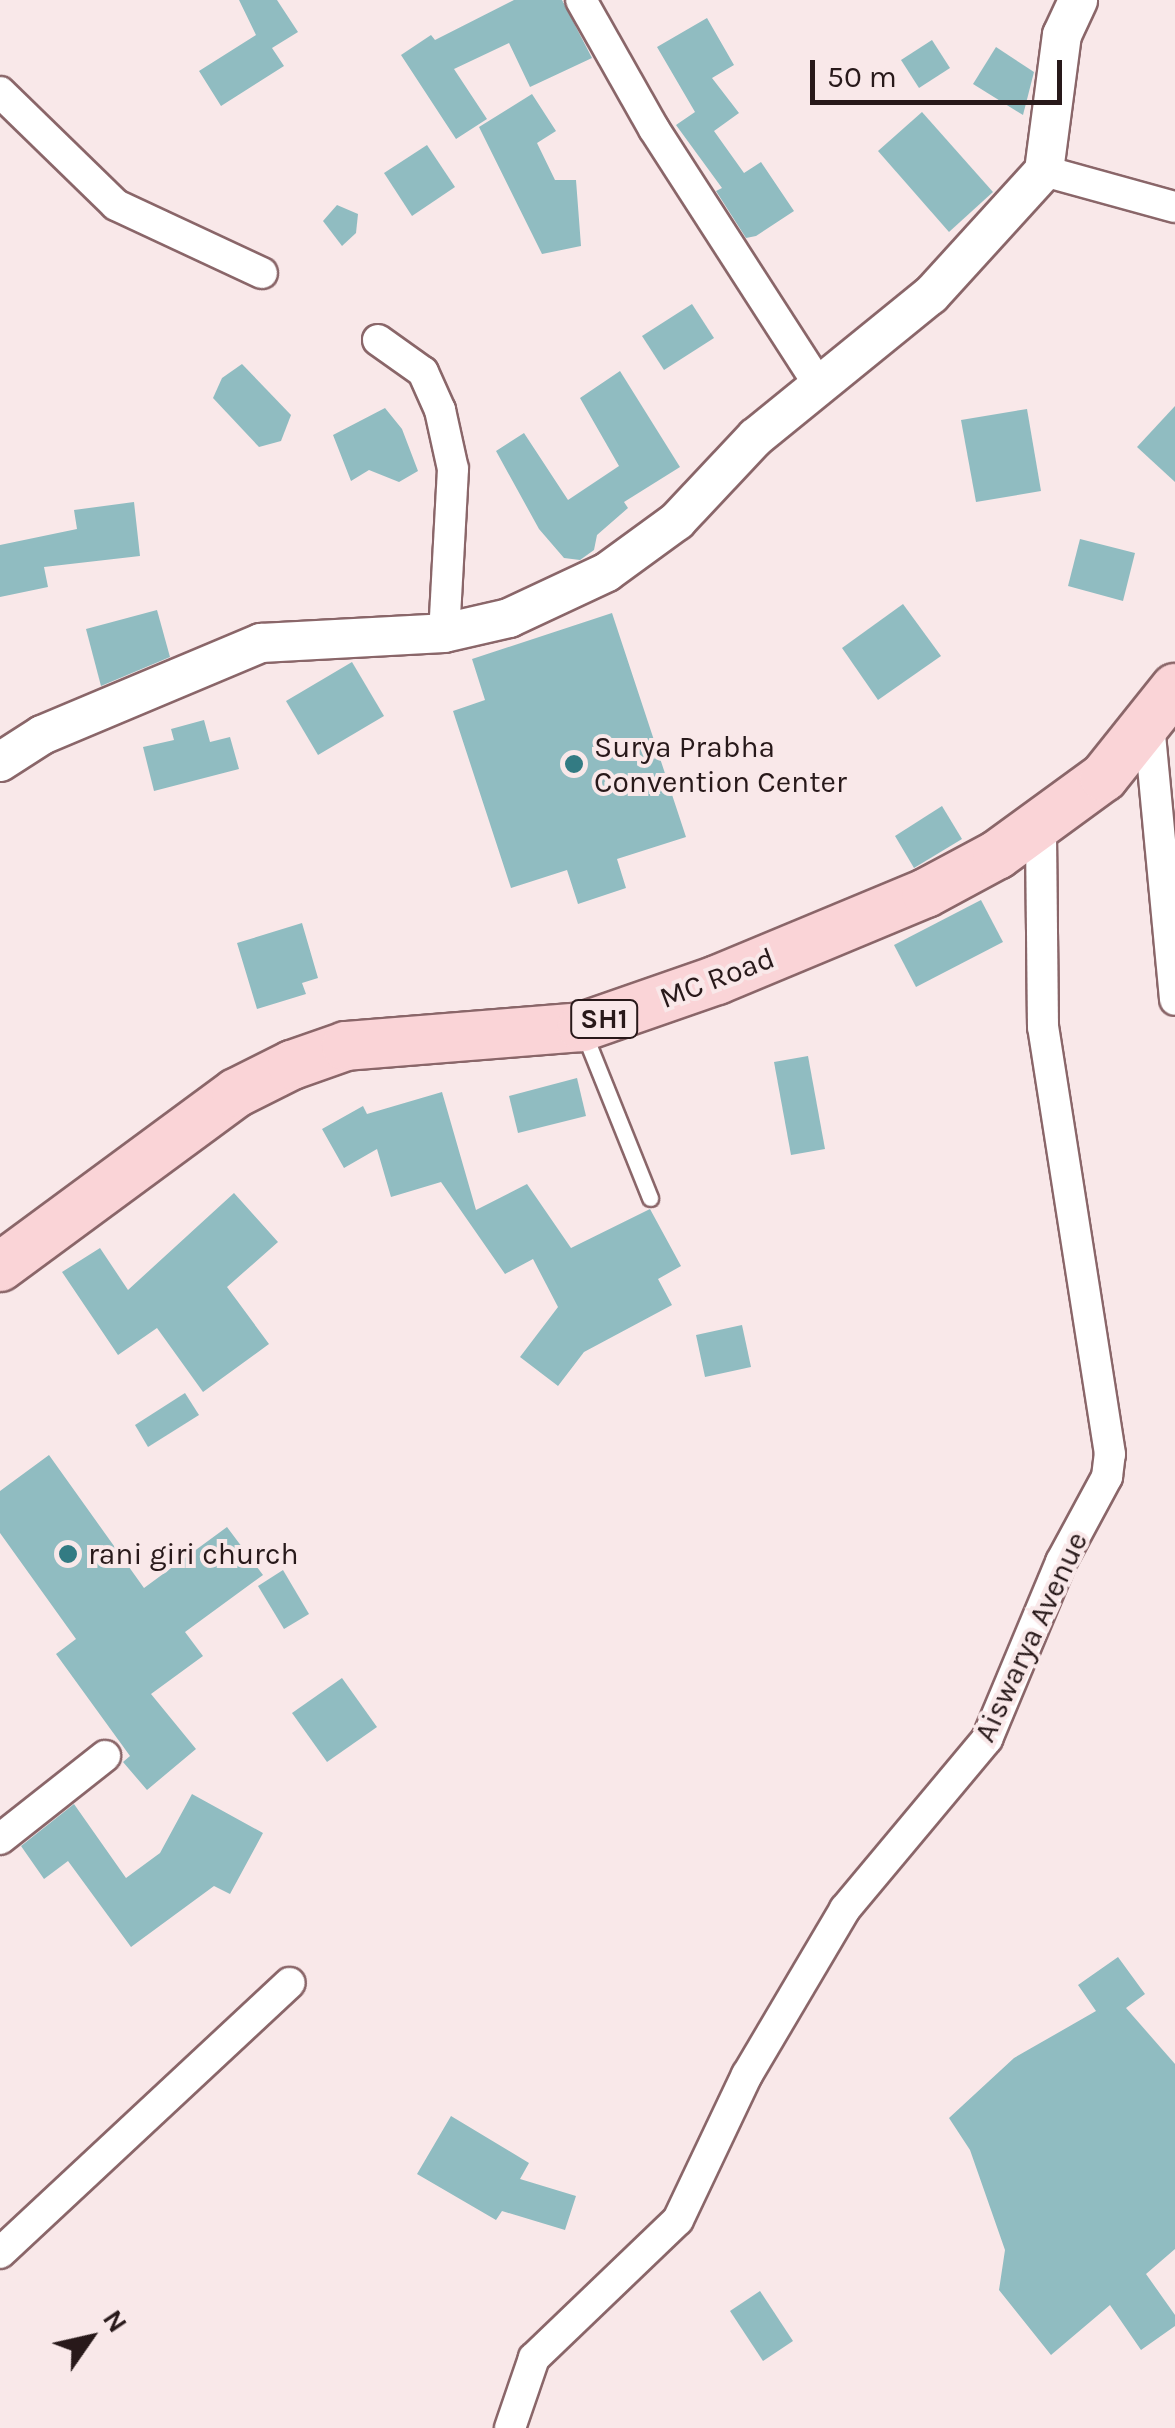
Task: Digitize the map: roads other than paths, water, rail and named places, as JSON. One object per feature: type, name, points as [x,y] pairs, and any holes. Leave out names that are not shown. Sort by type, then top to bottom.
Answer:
[{"type":"main road","name":"MC Road","points":[[0,1267],[236,1094],[292,1065],[346,1046],[582,1027],[718,980],[926,893],[997,855],[1104,777],[1162,706]]},
{"type":"street","points":[[581,0],[654,129],[819,386]]},
{"type":"street","points":[[0,762],[42,735],[261,643],[444,633],[510,618],[607,572],[677,521],[756,437],[931,295],[1044,170],[1062,35],[1078,0]]},
{"type":"street","points":[[0,92],[116,204],[262,273]]},
{"type":"street","points":[[1044,170],[1175,207]]},
{"type":"street","points":[[378,340],[423,372],[440,410],[453,468],[444,633]]},
{"type":"street","points":[[1162,706],[1175,1000]]},
{"type":"street","name":"Aiswarya Avenue","points":[[510,2428],[534,2358],[678,2220],[746,2075],[845,1910],[987,1739],[1061,1562],[1107,1477],[1093,1336],[1043,1027],[1040,820]]},
{"type":"street","points":[[0,1839],[105,1756]]},
{"type":"street","points":[[0,2253],[290,1983]]},
{"type":"lane","points":[[582,1027],[650,1198]]},
{"type":"place","name":"Surya Prabha Convention Center","points":[[574,764]]},
{"type":"place","name":"rani giri church","points":[[68,1554]]}]
